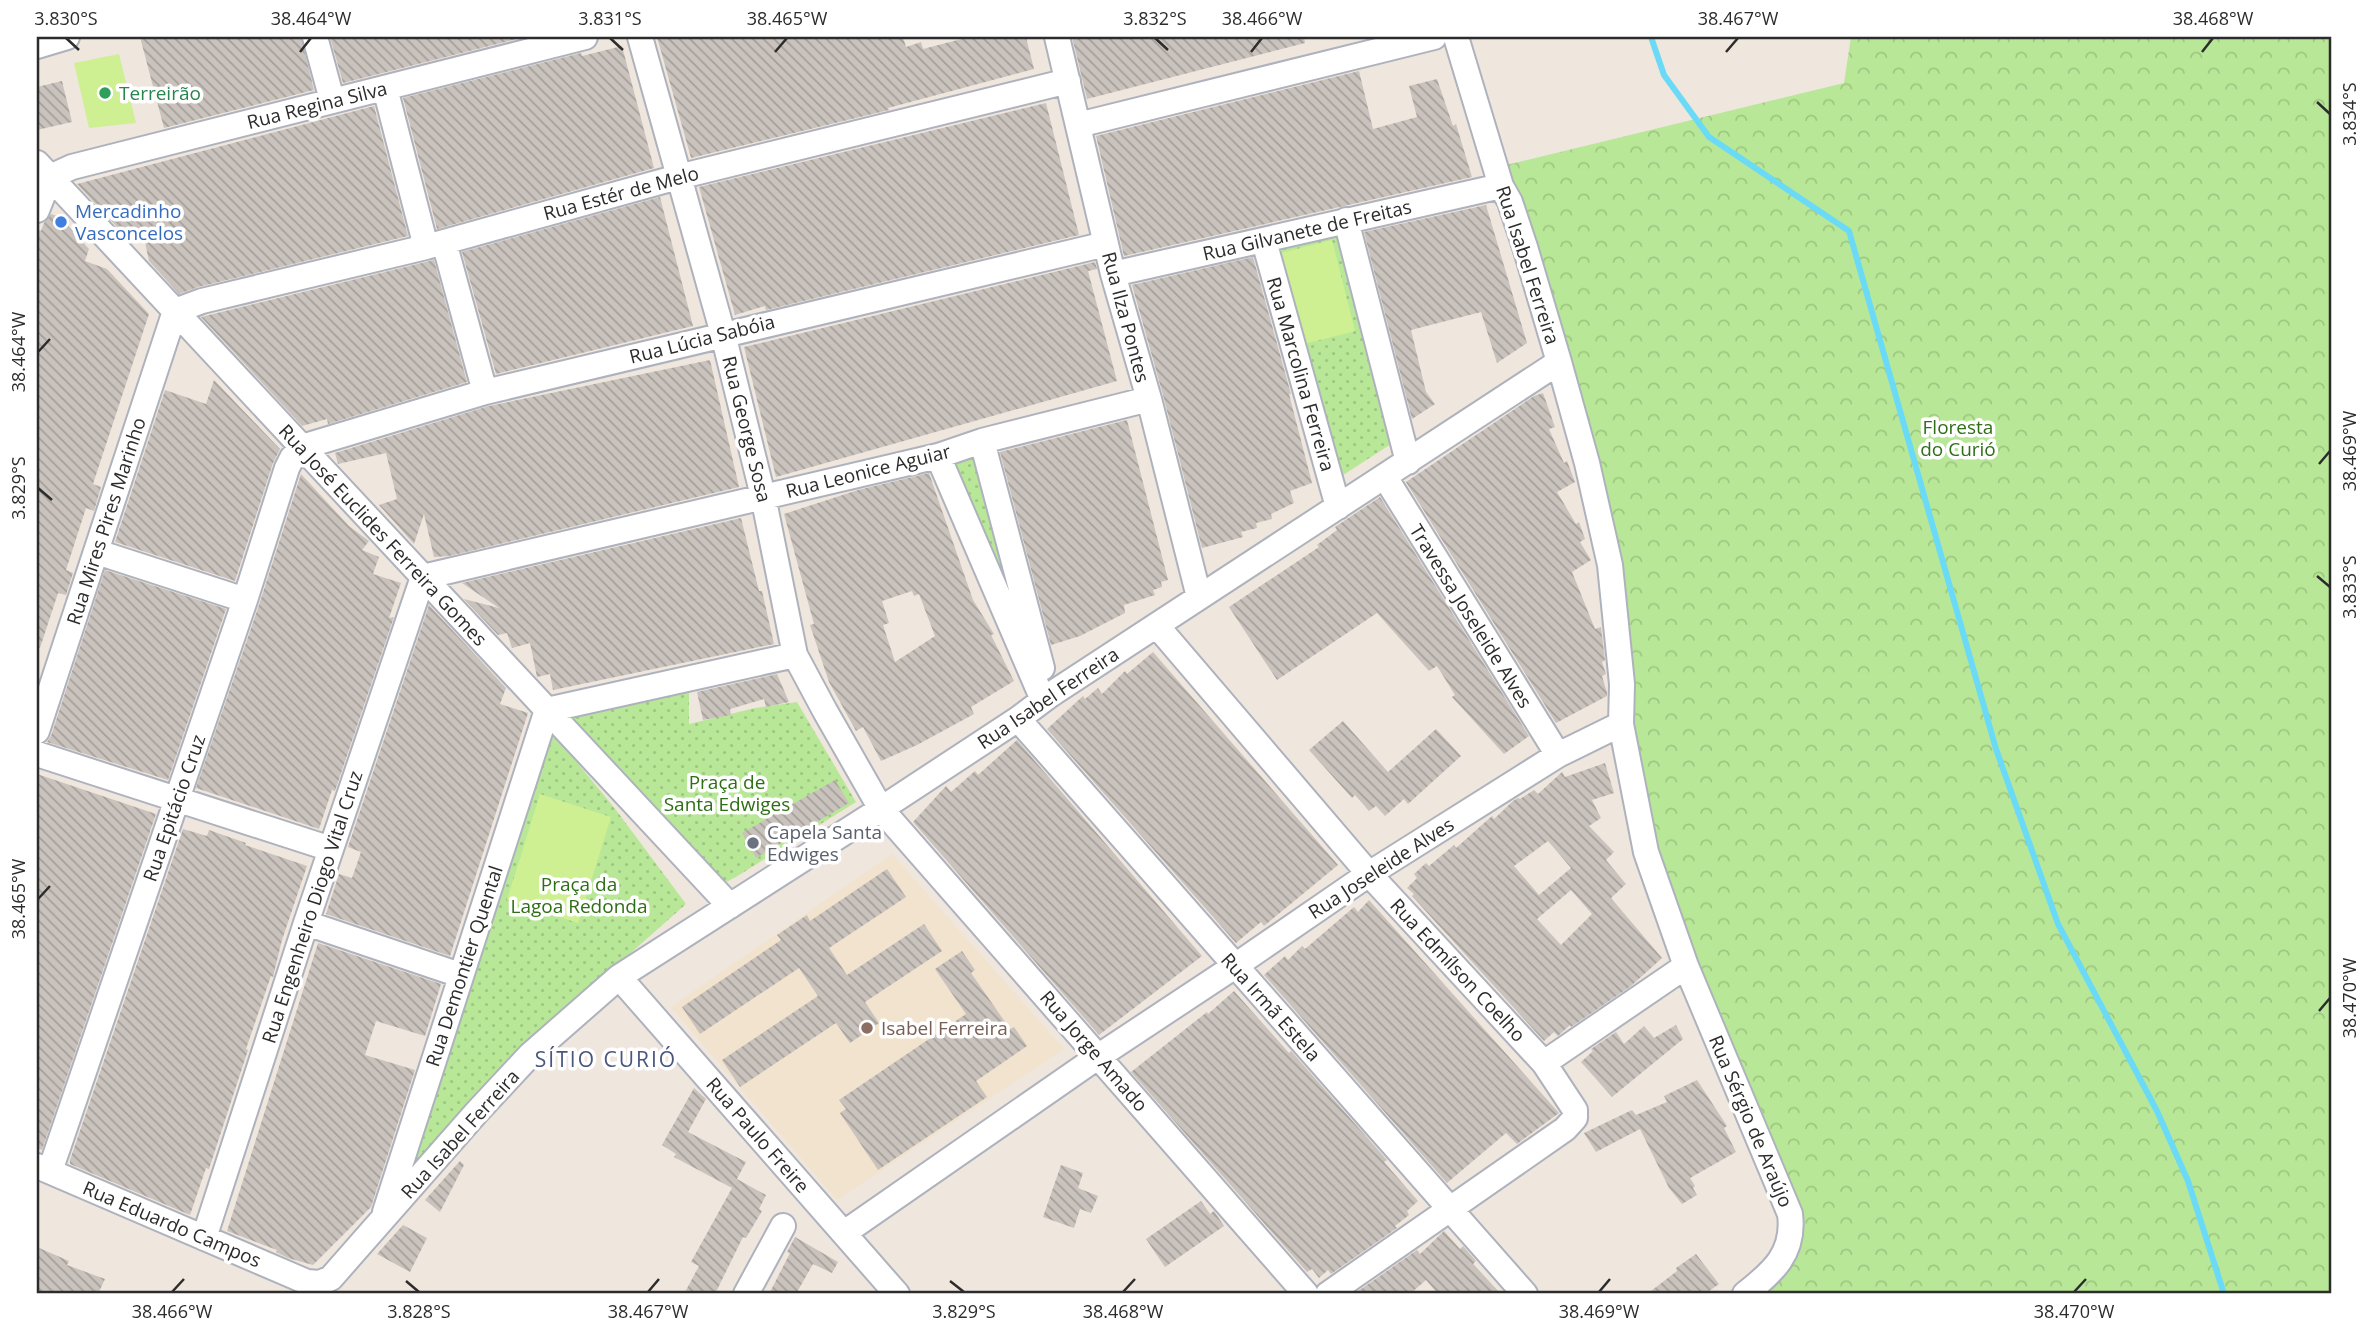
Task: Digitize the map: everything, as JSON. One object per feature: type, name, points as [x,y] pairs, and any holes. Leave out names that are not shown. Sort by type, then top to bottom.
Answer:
[{"type":"street","points":[[37,46],[67,37]]},
{"type":"street","points":[[315,37],[332,100]]},
{"type":"street","name":"Rua Regina Silva","points":[[43,170],[87,162],[585,37]]},
{"type":"street","name":"Rua George Sosa","points":[[640,37],[723,334],[763,496],[795,655],[881,809]]},
{"type":"street","name":"Rua Ilza Pontes","points":[[1057,37],[1113,274],[1149,399],[1199,597]]},
{"type":"street","points":[[1078,125],[1434,37]]},
{"type":"street","name":"Rua Isabel Ferreira","points":[[307,1282],[320,1283],[331,1278],[530,1055],[619,977],[881,809],[1559,362],[1525,247],[1510,202],[1501,186],[1456,37]]},
{"type":"street","name":"Rua Estér de Melo","points":[[175,311],[202,301],[435,244],[678,177],[1068,81]]},
{"type":"street","points":[[385,88],[485,392]]},
{"type":"street","points":[[37,210],[43,170]]},
{"type":"street","name":"Rua José Euclides Ferreira Gomes","points":[[43,170],[730,906]]},
{"type":"street","name":"Rua Gilvanete de Freitas","points":[[1113,274],[1264,242],[1346,220],[1501,186]]},
{"type":"street","points":[[1346,220],[1408,462]]},
{"type":"street","name":"Rua Marcolina Ferreira","points":[[1264,242],[1338,507]]},
{"type":"street","name":"Rua Lúcia Sabóia","points":[[302,447],[485,392],[1106,244]]},
{"type":"street","name":"Rua Mires Pires Marinho","points":[[37,731],[175,311]]},
{"type":"street","points":[[1559,362],[1587,463],[1609,565],[1622,684],[1621,724]]},
{"type":"street","name":"Rua Leonice Aguiar","points":[[423,577],[938,456],[1149,399]]},
{"type":"street","points":[[982,442],[1046,698]]},
{"type":"street","name":"Rua Epitácio Cruz","points":[[43,1169],[177,799],[287,468],[292,457],[302,447]]},
{"type":"street","points":[[938,456],[1046,698]]},
{"type":"street","name":"Travessa Joseleide Alves","points":[[1385,477],[1558,755]]},
{"type":"street","points":[[97,552],[245,600]]},
{"type":"street","name":"Rua Engenheiro Diogo Vital Cruz","points":[[204,1238],[306,923],[423,577]]},
{"type":"street","name":"Rua Edmílson Coelho","points":[[1157,625],[1369,874],[1544,1063],[1575,1110],[1574,1118],[1565,1129],[1451,1210]]},
{"type":"street","points":[[547,710],[795,655]]},
{"type":"street","name":"Rua Demontier Quental","points":[[381,1223],[547,710]]},
{"type":"street","name":"Rua Irmã Estela","points":[[1018,719],[1525,1294]]},
{"type":"street","name":"Rua Joseleide Alves","points":[[844,1233],[1099,1056],[1369,874],[1558,755],[1621,724]]},
{"type":"street","name":"Rua Sérgio de Araújo","points":[[1621,724],[1646,852],[1686,966],[1790,1214],[1790,1241],[1781,1259],[1769,1275],[1745,1294]]},
{"type":"street","points":[[37,754],[331,849]]},
{"type":"street","name":"Rua Jorge Amado","points":[[881,809],[1306,1294]]},
{"type":"street","points":[[306,923],[460,975]]},
{"type":"street","points":[[1544,1063],[1686,966]]},
{"type":"street","name":"Rua Paulo Freire","points":[[619,977],[897,1294]]},
{"type":"street","name":"Rua Eduardo Campos","points":[[43,1169],[307,1282]]},
{"type":"street","points":[[1328,1294],[1451,1210]]},
{"type":"street","points":[[746,1294],[783,1226]]},
{"type":"shaded area","name":"Isabel Ferreira","points":[[892,854],[1064,1049],[837,1200],[671,1007]]},
{"type":"green space","name":"Floresta do Curió","points":[[1851,37],[2332,37],[2332,1294],[1733,1294],[1803,1234],[1668,920],[1609,707],[1610,577],[1498,167],[1844,83]]},
{"type":"green space","name":"Terreirão","points":[[119,54],[136,123],[89,128],[74,63]]},
{"type":"green space","points":[[1337,232],[1391,444],[1334,481],[1273,249]]},
{"type":"green space","points":[[1332,240],[1355,331],[1304,344],[1281,253]]},
{"type":"green space","points":[[980,454],[1035,660],[949,463]]},
{"type":"green space","name":"Praça de Santa Edwiges","points":[[689,683],[689,724],[755,708],[797,702],[856,802],[736,877],[708,891],[558,714]]},
{"type":"green space","name":"Praça da Lagoa Redonda","points":[[549,728],[616,810],[686,904],[554,1021],[408,1182]]},
{"type":"green space","points":[[540,794],[611,817],[578,923],[507,900]]},
{"type":"building","points":[[140,37],[301,37],[314,90],[164,128]]},
{"type":"building","points":[[330,37],[525,37],[343,83]]},
{"type":"building","points":[[657,37],[903,37],[906,47],[921,42],[923,49],[969,37],[1026,37],[1034,69],[888,108],[889,110],[691,158]]},
{"type":"building","points":[[1072,37],[1304,37],[1305,43],[1087,99]]},
{"type":"building","points":[[622,46],[654,168],[437,229],[403,98],[581,53],[582,56]]},
{"type":"building","points":[[1359,71],[1373,129],[1417,117],[1409,86],[1437,79],[1453,126],[1456,124],[1472,177],[1124,256],[1096,136]]},
{"type":"building","points":[[62,81],[72,122],[37,130],[37,87]]},
{"type":"building","points":[[1046,103],[1079,235],[766,310],[765,306],[735,315],[699,187]]},
{"type":"building","points":[[374,106],[408,236],[198,287],[179,294],[149,261],[143,233],[133,236],[131,242],[77,184]]},
{"type":"building","points":[[660,197],[693,326],[496,374],[462,252]]},
{"type":"building","points":[[1486,205],[1527,343],[1497,363],[1481,312],[1411,330],[1426,392],[1435,404],[1412,419],[1364,232]]},
{"type":"building","points":[[51,214],[60,217],[89,249],[85,261],[107,269],[149,314],[93,484],[101,487],[94,511],[86,508],[66,570],[73,573],[66,595],[58,593],[40,648],[37,647],[37,229],[41,231]]},
{"type":"building","points":[[1253,257],[1291,394],[1312,483],[1290,491],[1294,503],[1271,514],[1272,519],[1256,523],[1257,528],[1241,532],[1243,537],[1202,548],[1132,285]]},
{"type":"building","points":[[434,260],[467,382],[328,424],[327,419],[302,426],[201,317]]},
{"type":"building","points":[[1095,262],[1097,269],[1088,271],[1117,381],[776,477],[744,347]]},
{"type":"building","points":[[710,360],[739,487],[449,556],[434,557],[424,514],[414,544],[379,505],[397,499],[386,453],[338,464],[335,453],[489,406]]},
{"type":"building","points":[[214,380],[280,449],[273,463],[235,581],[115,542],[165,390],[206,404]]},
{"type":"building","points":[[1543,393],[1555,427],[1549,429],[1575,482],[1557,492],[1576,524],[1579,522],[1585,539],[1580,542],[1591,560],[1572,572],[1595,629],[1601,627],[1605,660],[1602,662],[1606,674],[1602,676],[1607,693],[1607,696],[1556,723],[1406,482],[1534,396]]},
{"type":"building","points":[[1127,420],[1168,580],[1161,582],[1162,587],[1153,590],[1155,595],[1124,605],[1125,613],[1080,636],[1051,645],[1000,452]]},
{"type":"building","points":[[929,473],[973,600],[994,634],[991,635],[1014,681],[971,707],[974,714],[881,761],[863,727],[856,731],[829,682],[810,625],[814,624],[784,514],[858,490]],"holes":[[[912,591],[914,596],[919,594],[935,636],[895,662],[883,625],[889,623],[882,601]]]},
{"type":"building","points":[[301,474],[349,526],[369,541],[362,550],[379,557],[373,574],[401,583],[389,618],[394,617],[335,791],[332,790],[319,829],[196,788]]},
{"type":"building","points":[[1380,497],[1529,736],[1504,754],[1452,697],[1455,695],[1437,666],[1429,671],[1377,613],[1277,680],[1229,607],[1319,547],[1317,545],[1337,530],[1335,527]]},
{"type":"building","points":[[741,518],[774,644],[553,690],[550,674],[537,677],[530,643],[512,648],[507,633],[498,635],[464,599],[499,608],[462,583]]},
{"type":"building","points":[[105,570],[226,609],[168,780],[47,742]]},
{"type":"building","points":[[429,605],[506,688],[500,704],[528,713],[450,956],[326,914],[339,874],[352,878],[361,852],[348,847]]},
{"type":"building","points":[[1153,652],[1338,865],[1264,926],[1261,922],[1236,943],[1047,729],[1083,696],[1085,699],[1098,688],[1102,694],[1125,671],[1127,674]]},
{"type":"building","points":[[777,674],[789,702],[766,707],[764,699],[730,709],[731,715],[703,720],[697,692]]},
{"type":"building","points":[[1343,721],[1388,772],[1436,729],[1461,756],[1408,804],[1404,799],[1385,816],[1376,806],[1369,811],[1355,795],[1352,798],[1309,750]]},
{"type":"building","points":[[1017,740],[1202,956],[1099,1035],[913,822],[946,786],[951,792],[975,771],[978,775]]},
{"type":"building","points":[[1605,763],[1614,793],[1592,800],[1601,818],[1589,826],[1614,852],[1606,860],[1626,884],[1611,898],[1662,958],[1631,986],[1571,1027],[1570,1025],[1558,1036],[1554,1032],[1544,1041],[1407,888],[1417,878],[1414,874],[1426,863],[1429,866],[1454,845],[1456,848],[1513,801],[1534,790],[1538,794],[1562,772],[1565,777]],"holes":[[[1548,841],[1571,868],[1539,895],[1514,866]],[[1571,890],[1592,914],[1561,945],[1537,919]]]},
{"type":"building","points":[[37,774],[156,814],[42,1150],[37,1148]]},
{"type":"building","points":[[835,780],[849,803],[756,858],[742,833]]},
{"type":"building","points":[[183,829],[207,836],[209,830],[307,866],[209,1169],[206,1168],[190,1215],[70,1164]]},
{"type":"building","points":[[887,869],[906,897],[829,948],[847,975],[924,924],[942,951],[865,1002],[879,1023],[850,1043],[836,1023],[740,1087],[722,1060],[818,996],[799,968],[700,1034],[682,1007],[781,940],[777,935],[807,915],[810,921]]},
{"type":"building","points":[[1369,900],[1559,1113],[1517,1144],[1506,1133],[1447,1183],[1264,975],[1285,956],[1288,960],[1302,946],[1305,949],[1354,907],[1358,912]]},
{"type":"building","points":[[318,943],[441,984],[425,1036],[376,1021],[365,1055],[415,1070],[371,1207],[313,1265],[288,1258],[276,1252],[277,1250],[227,1231]]},
{"type":"building","points":[[962,951],[975,970],[971,973],[1010,1029],[1014,1027],[1027,1046],[976,1081],[987,1097],[878,1170],[840,1113],[846,1109],[839,1100],[966,1014],[935,969]]},
{"type":"building","points":[[1234,991],[1387,1160],[1384,1162],[1418,1201],[1407,1211],[1409,1215],[1395,1226],[1397,1228],[1331,1274],[1328,1270],[1319,1278],[1312,1269],[1307,1272],[1131,1072]]},
{"type":"building","points":[[1676,1025],[1683,1039],[1612,1097],[1581,1062],[1593,1051],[1591,1049],[1616,1032],[1624,1044],[1644,1026],[1654,1038]]},
{"type":"building","points":[[1697,1080],[1727,1126],[1724,1128],[1736,1152],[1690,1178],[1697,1195],[1682,1204],[1669,1188],[1640,1129],[1596,1152],[1584,1133],[1632,1110],[1636,1115],[1667,1102],[1664,1096]]},
{"type":"building","points":[[694,1088],[706,1099],[688,1132],[746,1162],[732,1188],[674,1157],[676,1154],[662,1145]]},
{"type":"building","points":[[460,1161],[464,1165],[440,1212],[425,1200]]},
{"type":"building","points":[[1061,1165],[1083,1173],[1078,1188],[1098,1196],[1091,1213],[1080,1209],[1074,1228],[1043,1217]]},
{"type":"building","points":[[737,1179],[766,1195],[759,1209],[762,1211],[746,1238],[743,1237],[715,1294],[684,1294],[699,1266],[691,1262]]},
{"type":"building","points":[[1201,1201],[1210,1214],[1214,1211],[1224,1226],[1165,1267],[1146,1239]]},
{"type":"building","points":[[403,1225],[427,1238],[410,1272],[377,1254]]},
{"type":"building","points":[[1444,1231],[1460,1249],[1463,1246],[1476,1261],[1473,1264],[1501,1294],[1438,1294],[1426,1280],[1410,1294],[1354,1294],[1417,1250],[1420,1254]]},
{"type":"building","points":[[795,1237],[838,1262],[832,1273],[813,1264],[796,1294],[769,1294],[790,1253],[787,1252]]},
{"type":"building","points":[[37,1247],[69,1261],[67,1265],[105,1279],[98,1294],[37,1294]]},
{"type":"building","points":[[1696,1254],[1719,1284],[1705,1294],[1647,1294],[1677,1271],[1676,1268]]},
{"type":"waterway","points":[[1651,37],[1664,75],[1709,137],[1849,231],[1996,749],[2058,924],[2157,1111],[2188,1181],[2224,1294]]},
{"type":"place","name":"Terreirão","points":[[105,93]]},
{"type":"place","name":"Mercadinho Vasconcelos","points":[[61,222]]},
{"type":"place","name":"Capela Santa Edwiges","points":[[753,843]]},
{"type":"place","name":"Isabel Ferreira","points":[[867,1028]]},
{"type":"district","name":"SÍTIO CURIÓ","points":[[606,1060]]}]
